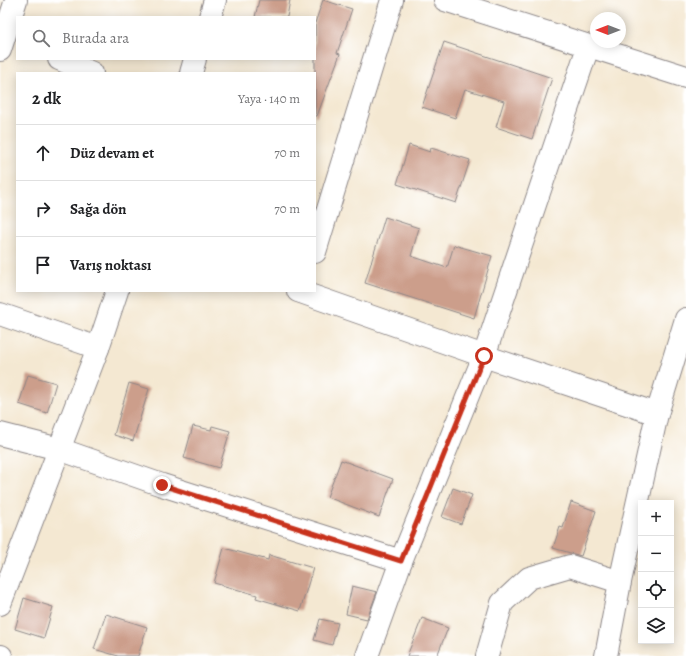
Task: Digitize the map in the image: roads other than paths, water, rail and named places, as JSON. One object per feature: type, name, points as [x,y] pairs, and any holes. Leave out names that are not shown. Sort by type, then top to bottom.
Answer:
[{"type":"street","points":[[7,42],[16,0]]},
{"type":"street","points":[[210,16],[215,0]]},
{"type":"street","points":[[316,249],[392,0]]},
{"type":"street","points":[[445,0],[686,76]]},
{"type":"street","points":[[367,656],[401,561],[484,356],[588,46]]},
{"type":"street","points":[[61,60],[90,72]]},
{"type":"street","points":[[191,72],[196,60]]},
{"type":"street","points":[[0,604],[98,348],[117,292]]},
{"type":"street","points":[[304,292],[484,356],[657,414]]},
{"type":"street","points":[[0,314],[98,348]]},
{"type":"street","points":[[606,656],[620,582],[657,414],[686,319]]},
{"type":"street","points":[[0,434],[59,449],[162,485],[401,561]]},
{"type":"street","points":[[487,656],[502,603],[530,578],[570,566],[620,582]]}]
